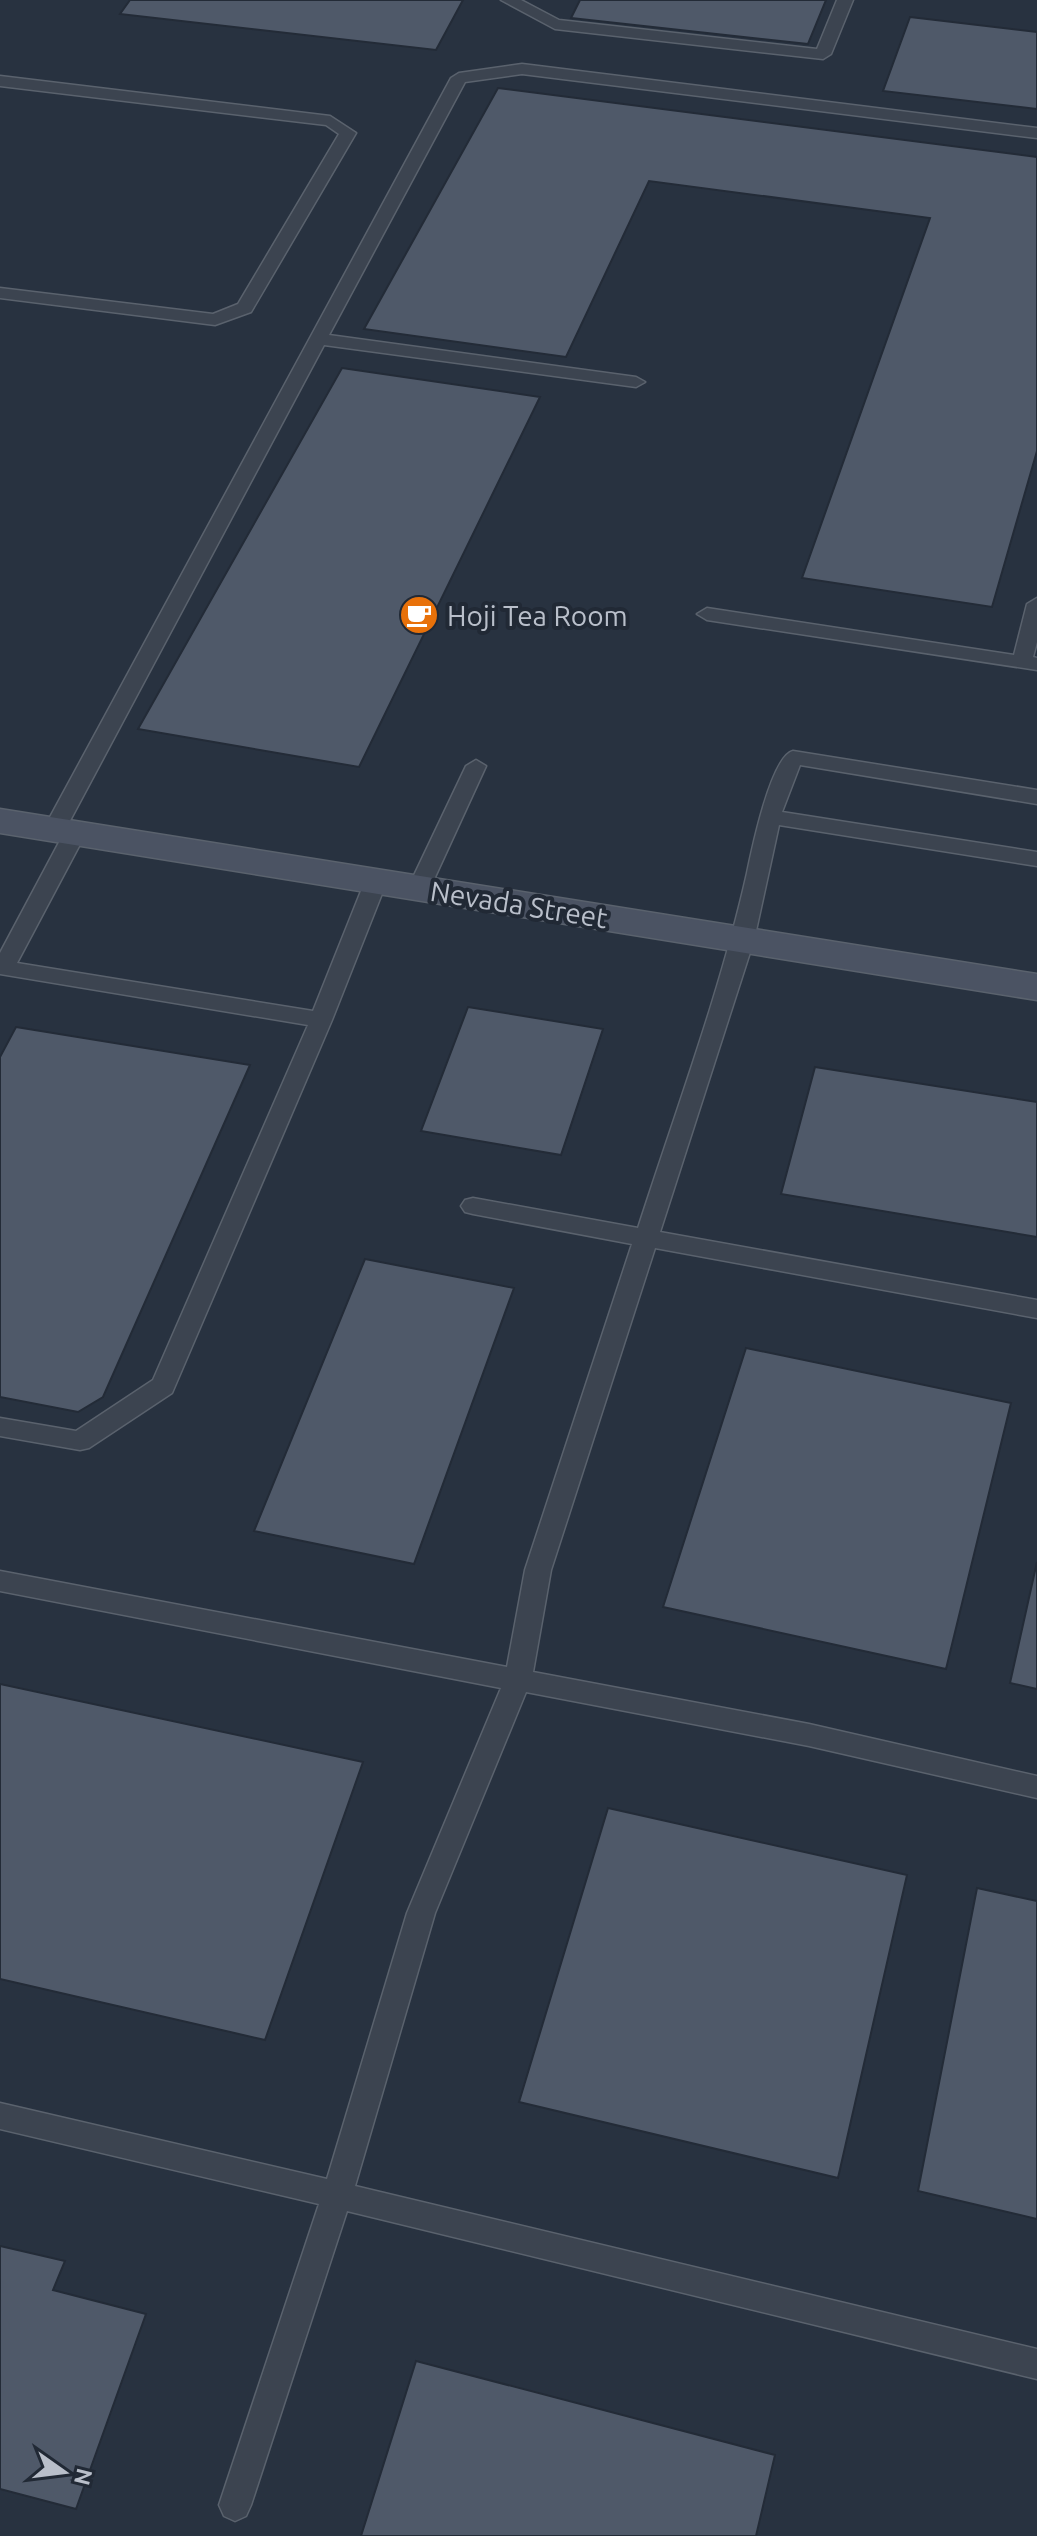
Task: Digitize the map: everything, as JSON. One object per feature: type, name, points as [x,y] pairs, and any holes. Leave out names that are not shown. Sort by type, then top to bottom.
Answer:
[{"type":"street","name":"Nevada Street","points":[[0,821],[1037,987]]},
{"type":"lane","points":[[509,0],[555,24],[823,54],[845,0]]},
{"type":"lane","points":[[321,1020],[2,971],[64,832],[319,339],[459,78],[522,69],[1037,133]]},
{"type":"lane","points":[[0,81],[330,121],[348,133],[245,308],[215,320],[0,293]]},
{"type":"lane","points":[[319,339],[636,382]]},
{"type":"lane","points":[[707,614],[1029,662],[1037,604]]},
{"type":"lane","points":[[235,2505],[337,2195],[421,1913],[518,1680],[538,1570],[743,940],[770,817],[793,757],[1037,797]]},
{"type":"lane","points":[[419,888],[476,766]]},
{"type":"lane","points":[[770,817],[1037,859]]},
{"type":"lane","points":[[0,1427],[80,1441],[163,1386],[321,1020],[376,881]]},
{"type":"lane","points":[[473,1206],[1037,1309]]},
{"type":"lane","points":[[0,1581],[809,1735],[1037,1787]]},
{"type":"lane","points":[[0,2116],[1037,2364]]},
{"type":"building","points":[[130,0],[463,0],[436,50],[120,14]]},
{"type":"building","points":[[580,0],[826,0],[808,44],[571,18]]},
{"type":"building","points":[[910,17],[1037,32],[1037,109],[883,91]]},
{"type":"building","points":[[498,88],[1037,157],[1037,451],[992,607],[802,578],[930,218],[649,181],[566,357],[364,329]]},
{"type":"building","points":[[342,368],[540,397],[359,767],[138,729]]},
{"type":"building","points":[[468,1007],[603,1029],[561,1155],[421,1131]]},
{"type":"building","points":[[16,1027],[250,1065],[103,1397],[78,1412],[0,1397],[0,1057]]},
{"type":"building","points":[[815,1067],[1037,1102],[1037,1237],[781,1194]]},
{"type":"building","points":[[365,1259],[514,1288],[414,1564],[254,1531]]},
{"type":"building","points":[[746,1348],[1011,1403],[946,1669],[663,1607]]},
{"type":"building","points":[[1037,1562],[1037,1689],[1010,1683]]},
{"type":"building","points":[[0,1684],[363,1762],[265,2040],[0,1979]]},
{"type":"building","points":[[608,1808],[907,1875],[838,2178],[519,2102]]},
{"type":"building","points":[[977,1888],[1037,1901],[1037,2219],[918,2191]]},
{"type":"building","points":[[0,2246],[65,2261],[53,2290],[146,2314],[76,2509],[0,2489]]},
{"type":"building","points":[[416,2361],[775,2455],[756,2536],[361,2536]]},
{"type":"place","name":"Hoji Tea Room","points":[[419,615]]}]
